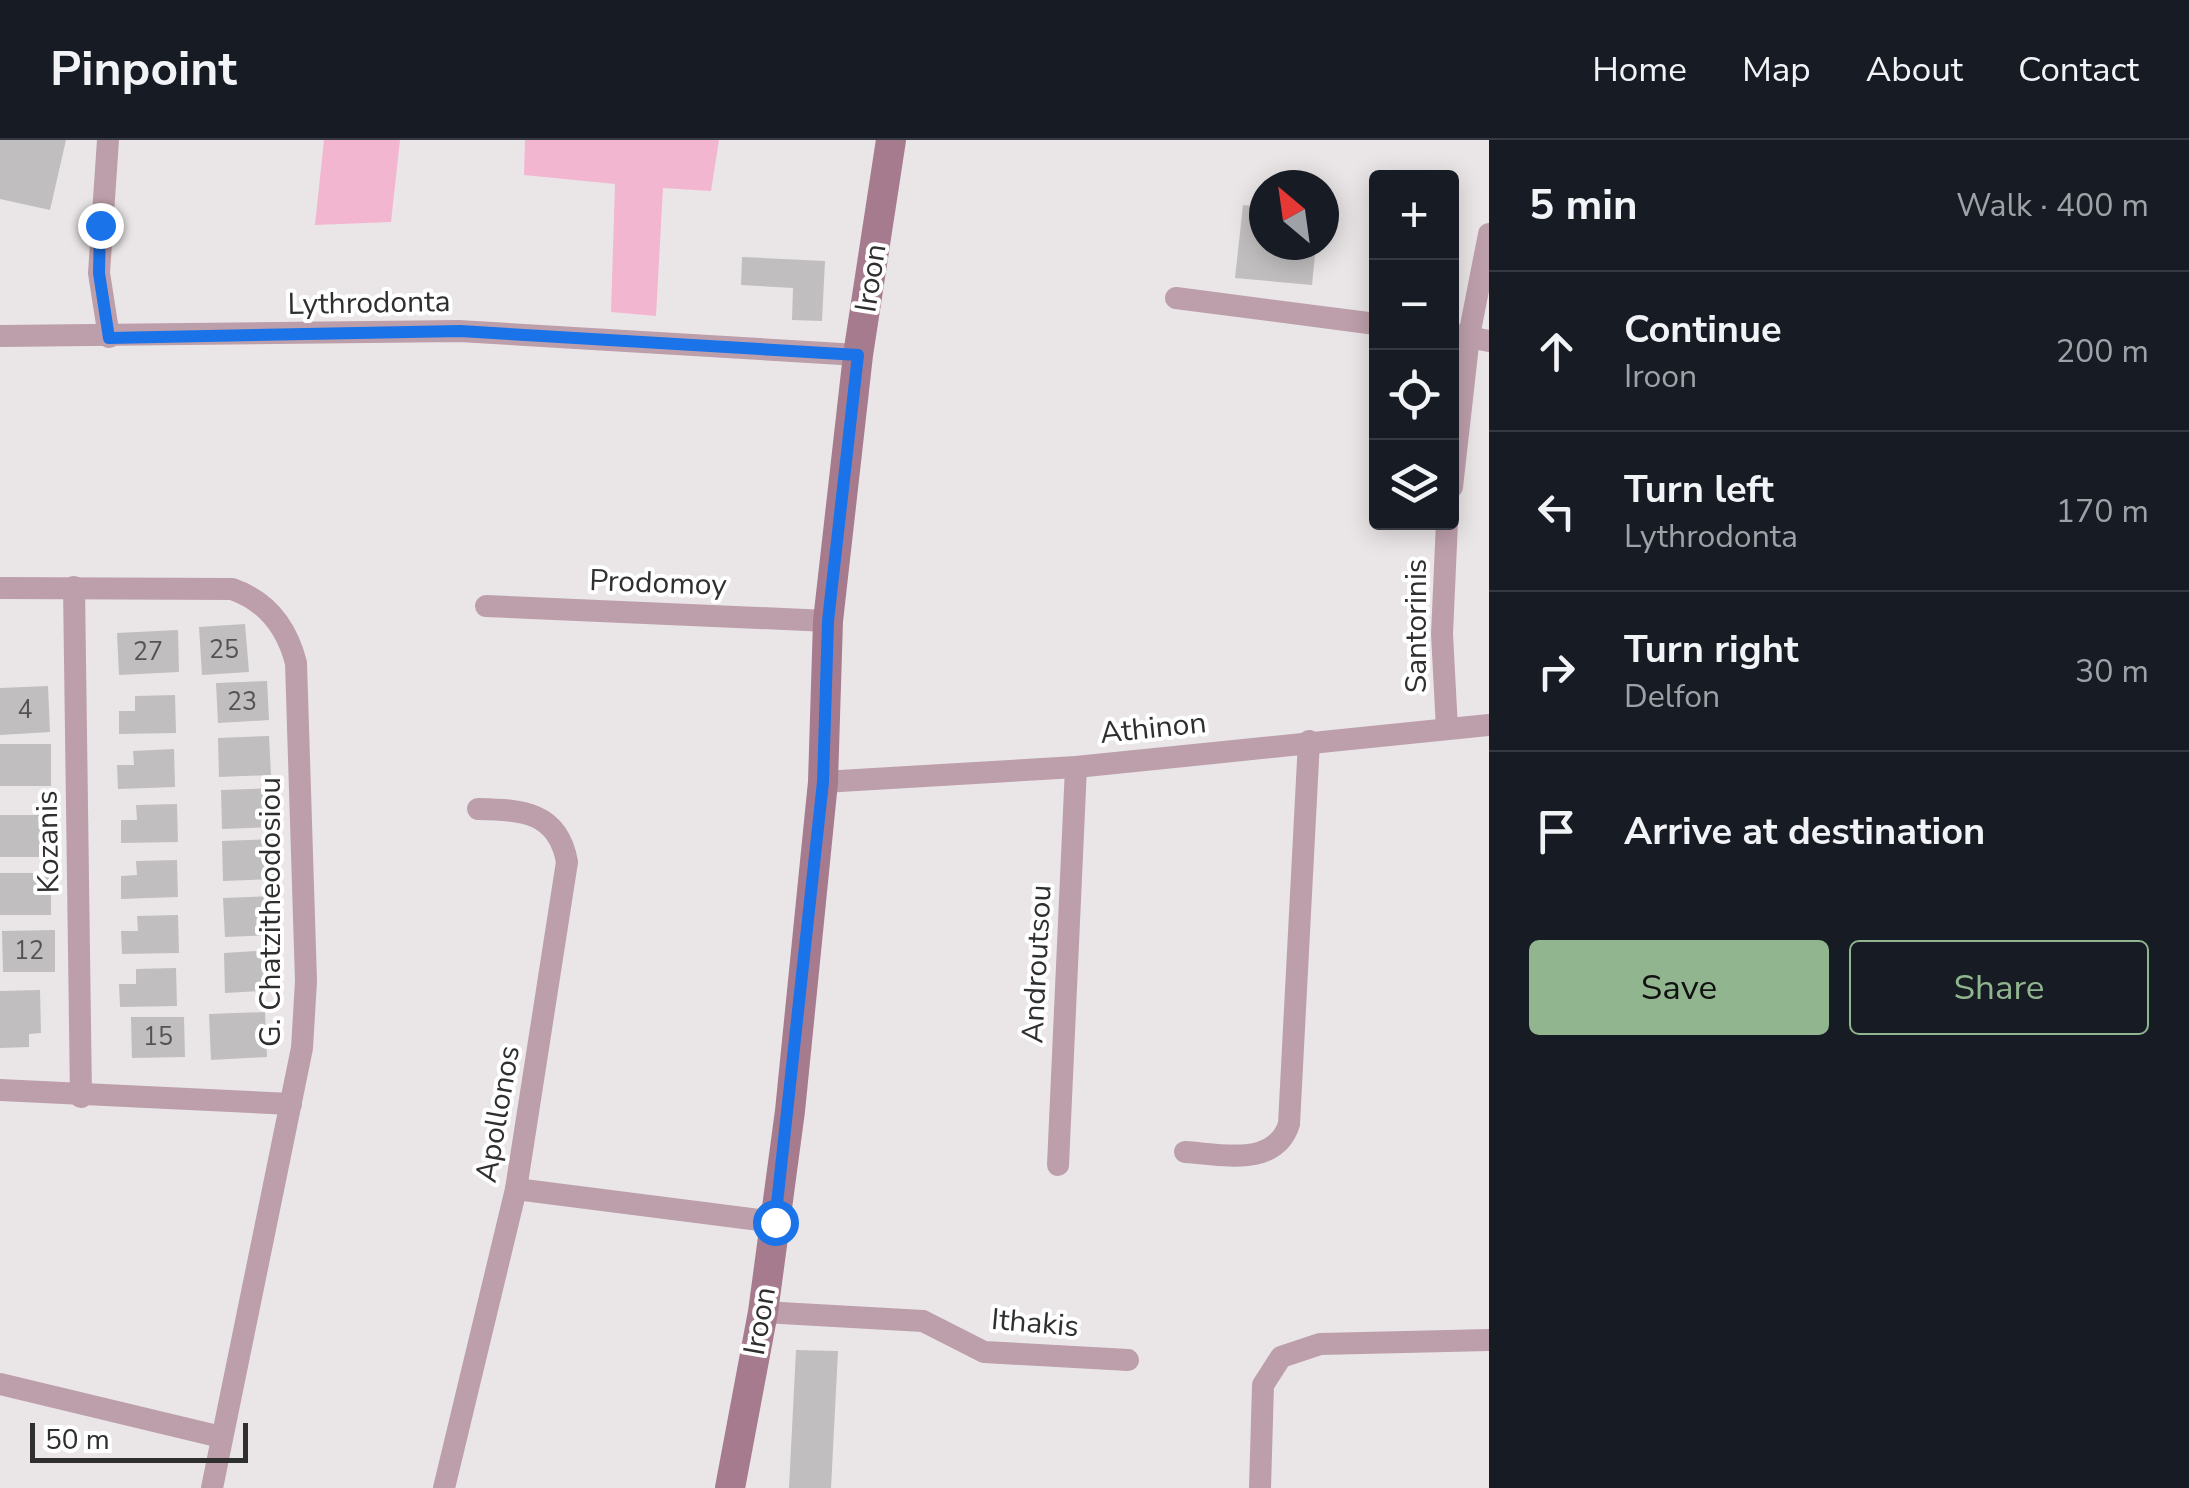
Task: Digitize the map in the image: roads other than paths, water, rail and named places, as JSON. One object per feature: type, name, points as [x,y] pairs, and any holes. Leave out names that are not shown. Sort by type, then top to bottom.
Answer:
[{"type":"street","points":[[108,140],[99,273],[109,338]]},
{"type":"street","name":"Iroon","points":[[730,1488],[763,1312],[775,1222],[823,782],[828,621],[858,355],[891,140]]},
{"type":"street","points":[[1458,440],[1470,337],[1489,234]]},
{"type":"street","points":[[1176,298],[1369,323]]},
{"type":"street","name":"Lythrodonta","points":[[0,336],[109,338],[460,331],[858,355]]},
{"type":"street","name":"Santorinis","points":[[1447,729],[1442,634],[1448,530]]},
{"type":"street","name":"G. Chatzitheodosiou","points":[[0,588],[232,589],[270,612],[288,640],[298,678],[306,982],[302,1048],[212,1488]]},
{"type":"street","name":"Kozanis","points":[[74,588],[82,1096]]},
{"type":"street","name":"Prodomoy","points":[[486,606],[828,621]]},
{"type":"street","name":"Athinon","points":[[823,782],[1076,766],[1489,724]]},
{"type":"street","points":[[1185,1152],[1264,1153],[1278,1144],[1289,1124],[1309,741]]},
{"type":"street","name":"Androutsou","points":[[1058,1165],[1076,766]]},
{"type":"street","name":"Apollonos","points":[[444,1488],[516,1189],[567,862],[564,845],[541,816],[526,810],[478,809]]},
{"type":"street","points":[[0,1090],[291,1104]]},
{"type":"street","points":[[516,1189],[775,1222]]},
{"type":"street","name":"Ithakis","points":[[763,1312],[923,1321],[984,1352],[1128,1360]]},
{"type":"street","points":[[1260,1488],[1263,1384],[1273,1363],[1288,1352],[1320,1344],[1489,1340]]},
{"type":"street","points":[[0,1384],[221,1437]]}]
